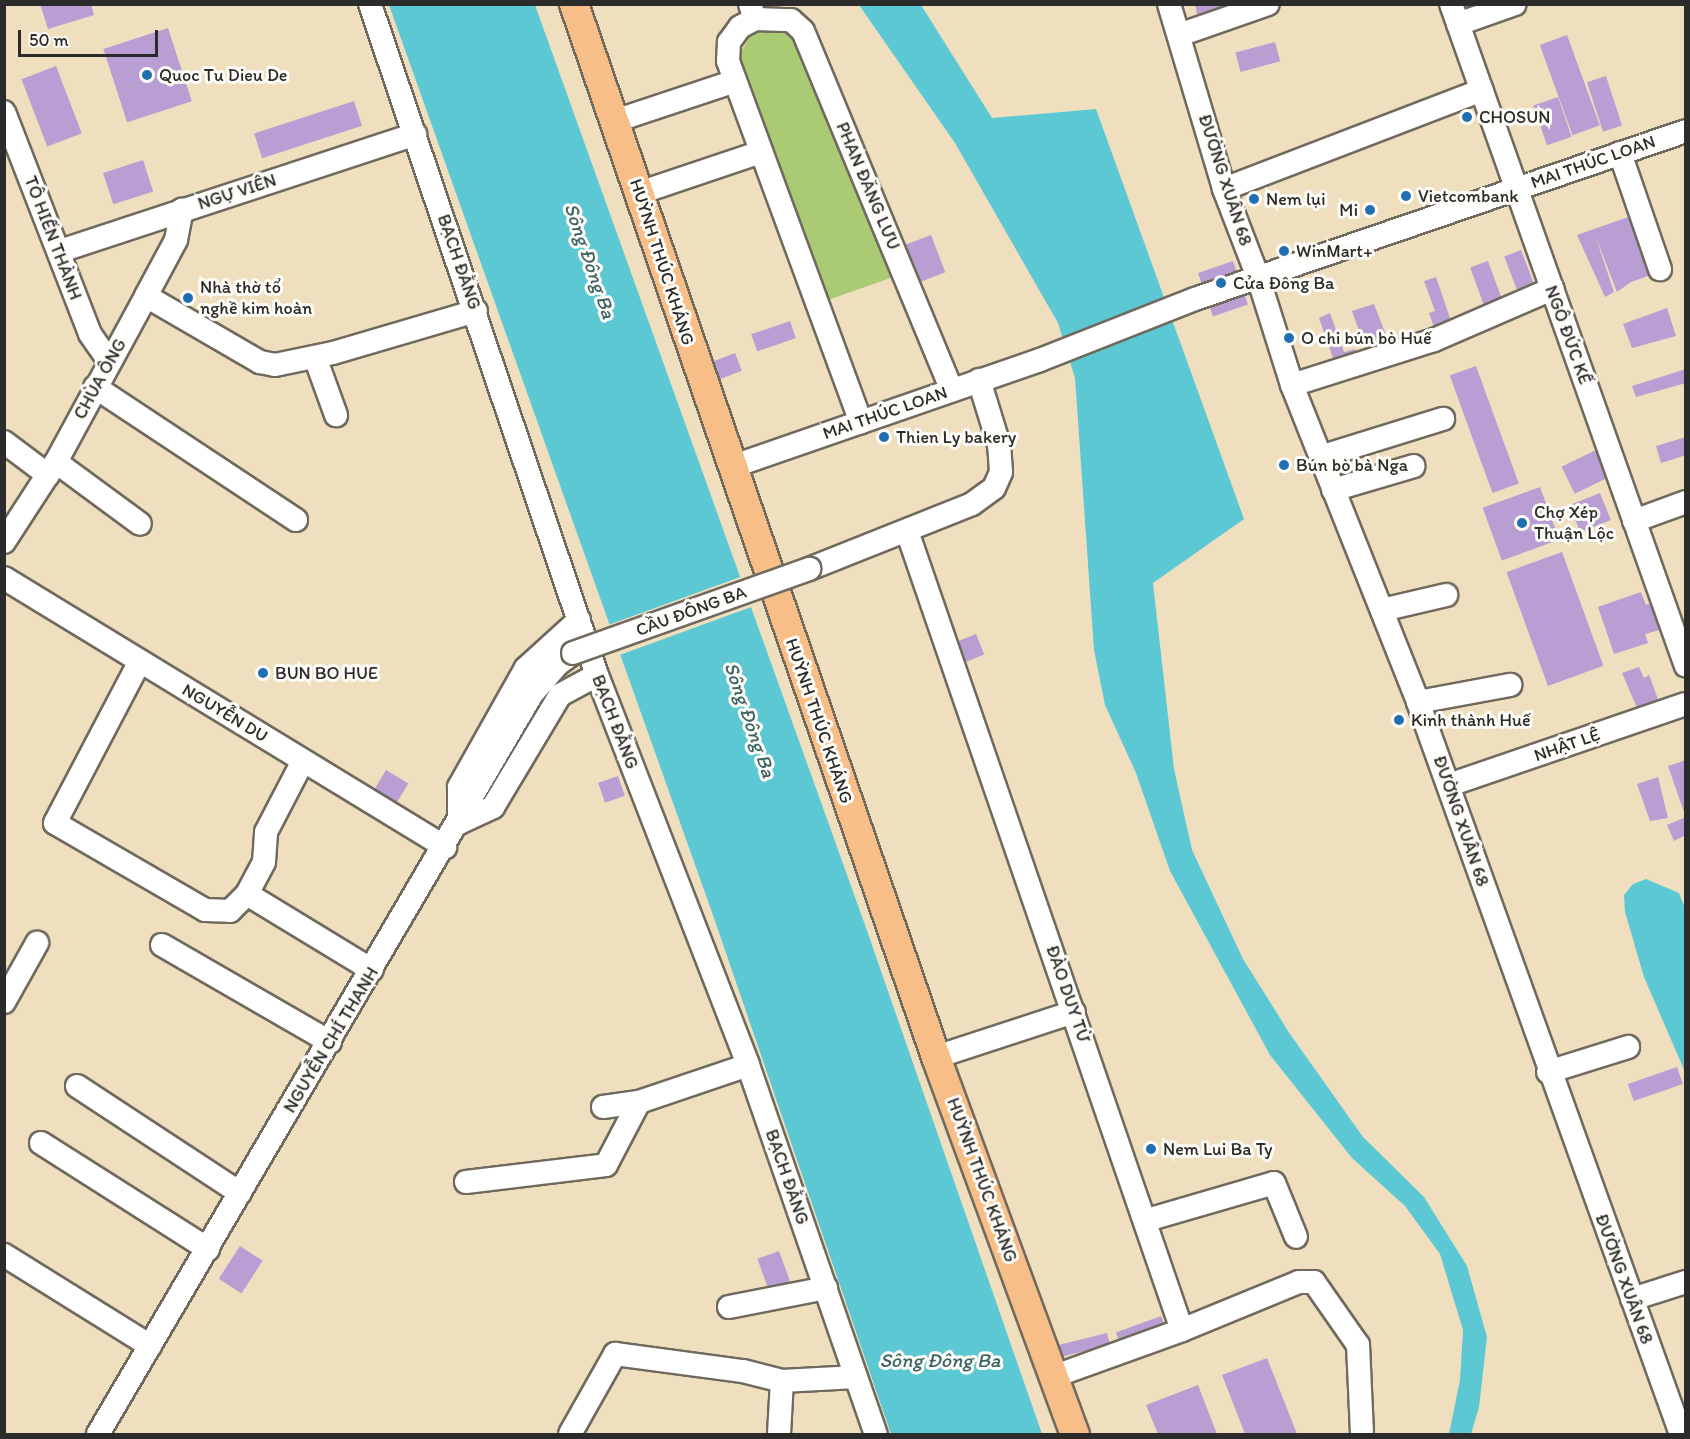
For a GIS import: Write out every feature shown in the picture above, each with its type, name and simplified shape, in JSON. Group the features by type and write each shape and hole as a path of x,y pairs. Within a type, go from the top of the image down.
{"main road":[{"name":"HUỲNH THÚC KHÁNG","path":"574,4 731,467 936,1057 1075,1434"}],"street":[{"name":"BẠCH ĐẰNG","path":"370,4 476,311 597,675 748,1065 876,1434"},
{"name":"ĐƯỜNG XUÂN 68","path":"1169,4 1224,189 1258,278 1292,385 1449,785 1548,1072 1681,1434"},
{"path":"1179,35 1268,4"},
{"path":"1455,14 1515,4"},
{"name":"PHAN ĐĂNG LƯU","path":"861,422 728,61 729,42 752,12 791,20 803,32 952,390"},
{"name":"NGÔ ĐỨC KẾ","path":"1455,14 1634,521 1680,633 1686,666"},
{"path":"615,121 735,81"},
{"path":"1224,189 1482,90"},
{"name":"TÔ HIẾN THÀNH","path":"4,112 60,251 90,334 110,360"},
{"name":"MAI THÚC LOAN","path":"731,467 1040,360 1195,299 1686,130"},
{"name":"NGỰ VIÊN","path":"60,251 415,134"},
{"path":"639,193 761,152"},
{"path":"1620,153 1660,269"},
{"name":"CHÙA ÔNG","path":"4,542 52,469 146,296 176,240 182,210"},
{"path":"1292,385 1434,340 1552,289"},
{"path":"146,296 260,362 285,364 476,311"},
{"path":"315,357 336,414"},
{"path":"907,531 972,504 994,488 1001,472 999,445 979,381"},
{"path":"95,387 296,520"},
{"path":"1320,457 1443,419"},
{"path":"4,442 140,524"},
{"path":"1333,490 1414,466"},
{"path":"1634,521 1686,502"},
{"name":"CẦU ĐÔNG BA","path":"573,653 907,531"},
{"name":"ĐÀO DUY TỪ","path":"907,531 1147,1220 1182,1330"},
{"name":"NGUYỄN DU","path":"4,578 445,847"},
{"path":"1382,610 1446,595"},
{"path":"579,620 526,668 459,787 459,823 493,807 560,695 597,675"},
{"name":"NGUYỄN CHÍ THANH","path":"98,1434 445,847 532,694 558,664 573,653"},
{"path":"140,661 55,823 205,910 230,911 246,894 264,862 266,832 303,761"},
{"path":"1418,702 1510,685"},
{"name":"NHẬT LỆ","path":"1449,785 1686,704"},
{"path":"246,894 372,970"},
{"path":"4,1002 37,943"},
{"path":"162,945 330,1042"},
{"path":"936,1057 1074,1012"},
{"path":"1548,1072 1628,1047"},
{"path":"603,1107 639,1102 748,1065"},
{"path":"77,1086 240,1193"},
{"path":"466,1182 606,1165 639,1102"},
{"path":"40,1143 208,1249"},
{"path":"1147,1220 1274,1183 1296,1238"},
{"path":"4,1255 150,1346"},
{"path":"1054,1376 1182,1330 1299,1282 1314,1282 1358,1345 1362,1434"},
{"path":"1632,1299 1686,1282"},
{"path":"729,1307 826,1288"},
{"path":"570,1434 615,1354 743,1371 782,1381 856,1377"},
{"path":"780,1434 782,1381"}],"green space":[{"path":"765,30 782,31 797,40 896,276 828,300 736,60 752,33"}],"water":[{"name":"Sông Đông Ba","path":"389,5 535,5 865,925 1042,1434 891,1434 714,918"},
{"path":"859,5 921,5 992,118 1096,109 1244,519 1153,583 1174,769 1192,850 1243,959 1290,1034 1363,1137 1424,1197 1467,1266 1487,1337 1479,1407 1471,1434 1449,1434 1460,1380 1463,1330 1440,1254 1405,1206 1352,1158 1270,1055 1170,871 1136,773 1105,705 1094,650 1075,378 1058,323 955,143"},
{"path":"1646,879 1679,893 1685,908 1685,1072 1644,977 1625,912 1624,895 1633,884"}],"pier":[{"path":"743,576 754,606 618,656 607,626"}],"building":[{"path":"40,4 91,4 94,15 48,29"},
{"path":"1195,4 1237,4 1198,19"},
{"name":"Quoc Tu Dieu De","path":"168,28 192,101 127,122 103,49"},
{"path":"1567,35 1600,125 1573,135 1540,45"},
{"path":"1275,42 1280,61 1241,72 1235,53"},
{"path":"56,66 82,133 47,146 21,79"},
{"path":"1606,76 1622,125 1603,132 1587,82"},
{"path":"1558,97 1572,137 1547,145 1533,105"},
{"path":"354,101 362,126 262,158 254,133"},
{"path":"143,160 153,191 113,204 103,173"},
{"path":"1631,216 1651,275 1631,282 1617,292 1595,235 1614,292 1605,297 1577,235"},
{"path":"931,235 945,272 916,283 902,246"},
{"path":"1521,250 1539,296 1522,302 1504,256"},
{"name":"Cửa Đông Ba","path":"1233,261 1248,304 1213,317 1198,273"},
{"path":"1488,261 1506,311 1488,317 1470,267"},
{"path":"1436,277 1453,327 1436,333 1429,313 1435,311 1424,281"},
{"path":"1374,304 1386,335 1380,337 1385,352 1370,361 1352,311"},
{"path":"1667,308 1676,336 1632,348 1623,324"},
{"path":"1330,313 1344,352 1355,349 1358,359 1335,364 1319,318"},
{"path":"790,321 796,338 757,351 751,334"},
{"path":"735,353 742,371 717,380 710,363"},
{"path":"1476,366 1519,483 1492,493 1450,376"},
{"path":"1686,369 1686,383 1636,397 1632,386"},
{"path":"1686,437 1686,455 1661,463 1656,446"},
{"path":"1602,447 1615,474 1575,494 1562,467"},
{"path":"1540,487 1559,540 1502,560 1483,508"},
{"path":"1600,493 1611,520 1580,532 1569,505"},
{"path":"1562,552 1603,666 1548,686 1507,572"},
{"path":"1641,592 1646,605 1651,603 1660,630 1645,634 1648,643 1614,654 1598,607"},
{"path":"976,634 984,654 964,663 956,642"},
{"path":"1639,667 1644,678 1649,675 1658,699 1637,708 1622,673"},
{"path":"1686,760 1686,812 1684,812 1668,766"},
{"path":"386,770 408,783 396,803 374,790"},
{"path":"618,776 625,796 605,803 598,783"},
{"path":"1658,777 1668,818 1650,821 1637,784"},
{"path":"1686,817 1686,835 1674,841 1667,825"},
{"path":"1677,1067 1683,1084 1634,1101 1628,1084"},
{"path":"240,1246 263,1261 241,1293 219,1279"},
{"path":"779,1251 790,1281 768,1289 757,1259"},
{"path":"1161,1316 1165,1327 1120,1344 1116,1332"},
{"path":"1107,1333 1110,1345 1057,1358 1054,1346"},
{"path":"1267,1358 1297,1434 1245,1434 1222,1375"},
{"path":"1198,1385 1217,1434 1158,1434 1146,1405"}],"place":[{"name":"Quoc Tu Dieu De","path":"147,75"},
{"name":"CHOSUN","path":"1467,117"},
{"name":"Vietcombank","path":"1406,196"},
{"name":"Nem lụi","path":"1254,199"},
{"name":"Mi","path":"1370,210"},
{"name":"WinMart+","path":"1284,251"},
{"name":"Cửa Đông Ba","path":"1221,283"},
{"name":"Nhà thờ tổ nghề kim hoàn","path":"188,298"},
{"name":"O chi bún bò Huế","path":"1289,338"},
{"name":"Thien Ly bakery","path":"884,437"},
{"name":"Bún bò bà Nga","path":"1284,465"},
{"name":"Chợ Xép Thuận Lộc","path":"1522,523"},
{"name":"BUN BO HUE","path":"263,673"},
{"name":"Kinh thành Huế","path":"1399,720"},
{"name":"Nem Lui Ba Ty","path":"1151,1149"}]}
